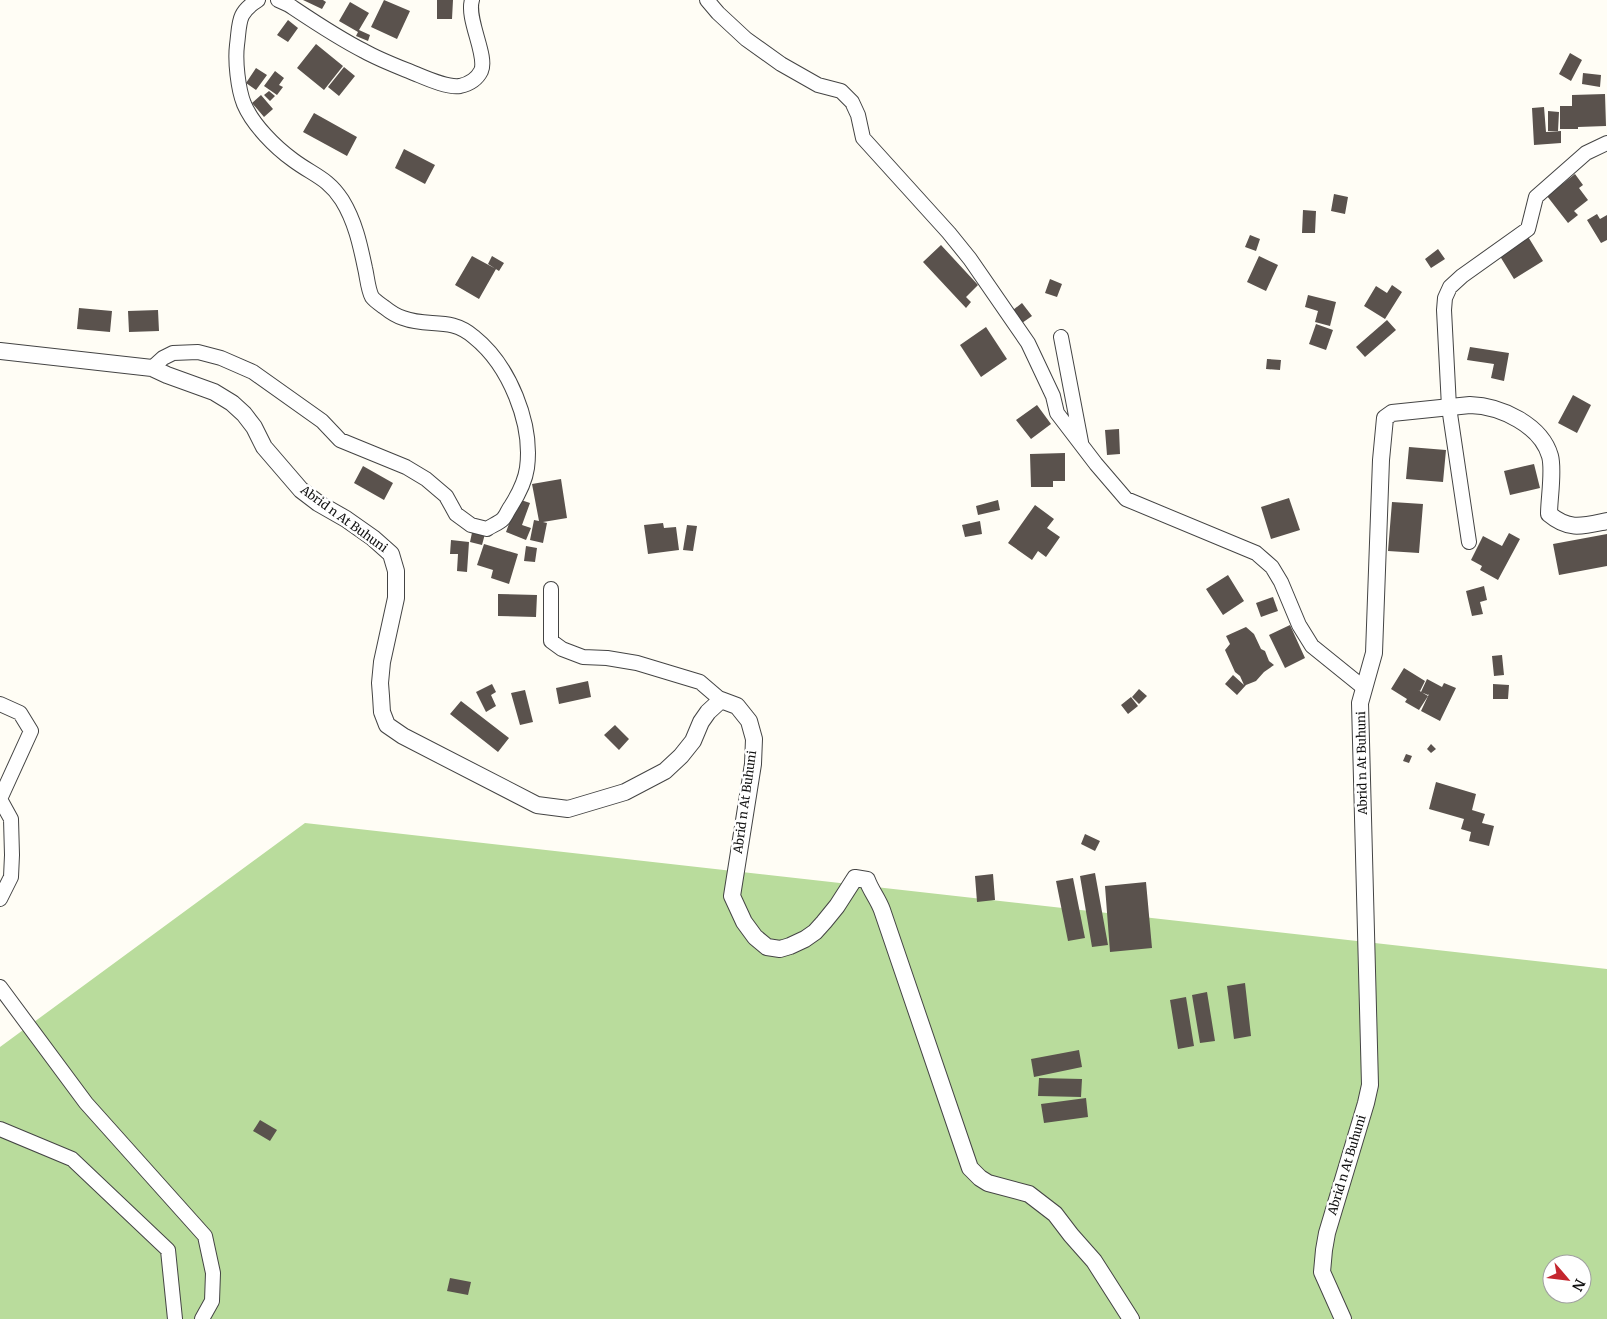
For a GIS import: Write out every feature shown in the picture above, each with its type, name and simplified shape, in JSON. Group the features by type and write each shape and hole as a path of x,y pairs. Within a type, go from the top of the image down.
{"street":[{"path":"278,0 364,52 436,82 459,86 475,80 482,69 479,42 472,17 472,0"},
{"path":"707,0 746,39 781,64 818,84 841,91 852,102 858,115 863,138 960,246 1028,343 1053,396 1057,414 1126,499 1256,553 1272,567 1299,625 1312,646 1364,688"},
{"path":"152,368 163,358 173,353 198,352 221,358 253,372 322,421 340,440 406,467 426,479 446,496 456,514 471,525 486,528 502,519 517,497 524,481 527,468 526,437 519,404 501,366 490,352 466,330 445,323 404,319 391,312 372,296 359,240 350,214 341,198 325,180 294,161 274,144 260,128 244,104 235,58 240,19 249,2"},
{"path":"1469,542 1449,407 1445,298 1450,286 1462,276 1528,229 1536,197 1586,154 1607,143"},
{"path":"1061,337 1082,447"},
{"name":"Abrid n At Buhuni","path":"0,351 152,368 214,392 232,403 244,414 254,427 264,447 301,490 318,503 374,538 391,554 396,571 396,598 382,662 380,683 382,712 387,725 403,736 537,805 568,809 625,792 665,771 681,756 693,741 701,722 708,712 721,700 737,706 749,722 754,739 753,764 732,896 744,922 755,937 767,947 780,950 815,932 837,906 855,878 867,880 882,910 970,1168 980,1178 988,1182 1029,1194 1055,1214 1094,1261 1131,1319"},
{"name":"Abrid n At Buhuni","path":"1342,1319 1322,1272 1327,1233 1370,1085 1360,704 1374,653 1381,460 1385,418 1392,413 1479,405 1510,415 1528,425 1541,437 1550,457 1549,514 1557,521 1568,526 1581,527 1607,521"},
{"path":"551,588 551,641 583,657 607,658 637,663 700,682 721,700"},
{"path":"0,704 20,713 31,731 0,799 11,819 12,855 12,877 0,899"},
{"path":"0,987 86,1104 205,1236 213,1273 212,1301 202,1319"},
{"path":"0,1128 72,1160 168,1250 175,1319"}],"green space":[{"path":"305,823 1607,969 1607,1319 0,1319 0,1047"}],"building":[{"path":"303,0 323,0 326,2 322,9"},
{"path":"384,0 410,11 397,39 371,27"},
{"path":"437,0 453,0 452,19 437,19"},
{"path":"350,2 369,13 359,30 370,35 368,41 356,36 358,32 339,21"},
{"path":"288,20 298,28 288,42 277,35"},
{"path":"316,44 343,66 324,90 297,68"},
{"path":"1570,53 1582,60 1571,81 1559,74"},
{"path":"344,67 355,76 339,96 328,87"},
{"path":"256,68 267,75 256,90 246,83"},
{"path":"275,71 284,78 279,85 283,87 277,95 264,86"},
{"path":"1583,73 1601,75 1600,87 1582,84"},
{"path":"269,91 275,96 270,101 264,95"},
{"path":"1605,94 1606,126 1560,129 1560,106 1572,106 1572,95"},
{"path":"261,95 273,109 264,117 252,103"},
{"path":"1544,107 1546,132 1561,131 1561,143 1534,145 1532,108"},
{"path":"1548,111 1559,112 1558,131 1548,131"},
{"path":"314,113 357,137 347,156 303,132"},
{"path":"404,149 435,165 425,184 395,168"},
{"path":"1575,174 1583,185 1579,188 1588,200 1574,211 1578,215 1568,223 1547,196"},
{"path":"1334,194 1348,197 1345,214 1331,211"},
{"path":"1303,210 1316,211 1315,233 1302,233"},
{"path":"1597,214 1600,219 1607,215 1607,240 1601,243 1587,220"},
{"path":"1250,235 1260,239 1256,251 1245,247"},
{"path":"1527,235 1543,261 1514,279 1498,253"},
{"path":"941,245 978,285 966,297 971,302 966,308 923,262"},
{"path":"1438,249 1445,259 1431,268 1425,259"},
{"path":"472,256 496,269 479,299 455,285"},
{"path":"492,256 504,263 499,271 488,264"},
{"path":"1259,256 1278,265 1266,291 1247,282"},
{"path":"1050,279 1062,284 1057,297 1045,293"},
{"path":"1392,285 1402,292 1385,319 1364,306 1376,286 1387,293"},
{"path":"1308,295 1336,302 1330,326 1315,322 1318,311 1305,307"},
{"path":"1022,303 1032,316 1022,323 1013,310"},
{"path":"79,308 112,311 110,332 77,329"},
{"path":"158,310 159,331 129,332 128,311"},
{"path":"1387,320 1396,330 1365,357 1356,347"},
{"path":"1316,324 1333,330 1326,350 1309,344"},
{"path":"986,327 1007,359 981,377 960,345"},
{"path":"1470,347 1509,353 1504,381 1491,378 1494,364 1467,360"},
{"path":"1267,359 1281,360 1280,370 1266,369"},
{"path":"1573,395 1591,405 1577,433 1558,423"},
{"path":"1037,405 1051,424 1031,439 1016,420"},
{"path":"1119,429 1120,454 1107,455 1105,430"},
{"path":"1409,447 1446,450 1443,482 1406,479"},
{"path":"1065,453 1065,481 1053,481 1053,487 1031,487 1030,454"},
{"path":"1534,464 1540,488 1510,495 1504,471"},
{"path":"363,466 393,483 384,500 354,483"},
{"path":"561,479 567,518 543,522 547,523 543,543 530,540 534,520 539,521 532,484"},
{"path":"1289,498 1300,530 1271,539 1261,507"},
{"path":"518,499 530,503 522,525 531,528 526,540 506,532"},
{"path":"998,500 1000,510 978,515 976,506"},
{"path":"1392,502 1423,504 1419,553 1388,551"},
{"path":"1035,505 1054,519 1047,528 1060,537 1046,557 1038,551 1032,560 1008,543"},
{"path":"980,521 982,534 965,537 962,525"},
{"path":"663,523 664,528 676,527 679,550 648,554 644,525"},
{"path":"687,525 697,526 693,551 683,550"},
{"path":"473,528 486,530 482,545 470,542"},
{"path":"1509,533 1520,539 1498,580 1480,570 1482,566 1471,560 1483,536 1502,546"},
{"path":"1607,534 1607,566 1559,575 1553,544"},
{"path":"451,540 469,542 467,572 457,571 458,554 450,554"},
{"path":"484,544 518,554 509,584 491,578 493,570 477,565"},
{"path":"526,546 537,548 535,562 524,561"},
{"path":"1228,575 1244,601 1223,615 1206,589"},
{"path":"1484,586 1487,600 1480,602 1483,614 1472,616 1466,591"},
{"path":"498,594 537,595 536,617 498,616"},
{"path":"1273,597 1278,611 1261,617 1256,603"},
{"path":"1290,625 1305,658 1285,668 1269,635"},
{"path":"1246,627 1254,634 1261,649 1265,651 1269,661 1274,665 1256,681 1246,685 1237,695 1225,684 1233,675 1244,685 1240,676 1235,672 1225,650 1230,644 1226,636"},
{"path":"1502,655 1504,675 1494,676 1492,656"},
{"path":"1404,668 1425,681 1420,691 1418,690 1428,696 1419,710 1405,702 1407,699 1391,689"},
{"path":"1427,679 1442,687 1444,683 1456,688 1440,721 1421,711 1429,694 1421,692"},
{"path":"588,681 591,697 559,704 556,688"},
{"path":"492,684 496,692 491,695 496,706 486,712 476,692"},
{"path":"1493,684 1509,685 1508,699 1493,699"},
{"path":"1139,689 1147,696 1139,704 1132,697"},
{"path":"525,690 533,722 520,725 511,693"},
{"path":"1131,697 1138,706 1128,714 1121,705"},
{"path":"461,701 509,738 498,752 450,714"},
{"path":"615,725 629,739 619,750 604,735"},
{"path":"1431,744 1436,749 1431,753 1427,749"},
{"path":"1406,754 1412,756 1409,763 1403,761"},
{"path":"1436,782 1476,794 1472,810 1485,814 1482,823 1494,826 1489,846 1469,841 1471,832 1461,829 1464,819 1429,809"},
{"path":"1085,834 1100,841 1095,851 1081,844"},
{"path":"1095,873 1108,945 1092,947 1080,876"},
{"path":"993,874 995,900 977,902 975,876"},
{"path":"1073,878 1085,938 1068,941 1056,881"},
{"path":"1146,882 1152,948 1110,952 1105,886"},
{"path":"1245,983 1251,1036 1234,1039 1227,986"},
{"path":"1207,992 1215,1041 1200,1043 1192,995"},
{"path":"1186,997 1194,1046 1178,1049 1170,1000"},
{"path":"1079,1050 1082,1067 1034,1077 1031,1059"},
{"path":"1039,1078 1082,1079 1081,1097 1038,1096"},
{"path":"1086,1098 1088,1117 1044,1123 1041,1104"},
{"path":"260,1120 277,1130 270,1141 253,1131"},
{"path":"450,1278 471,1282 468,1295 447,1291"}]}
